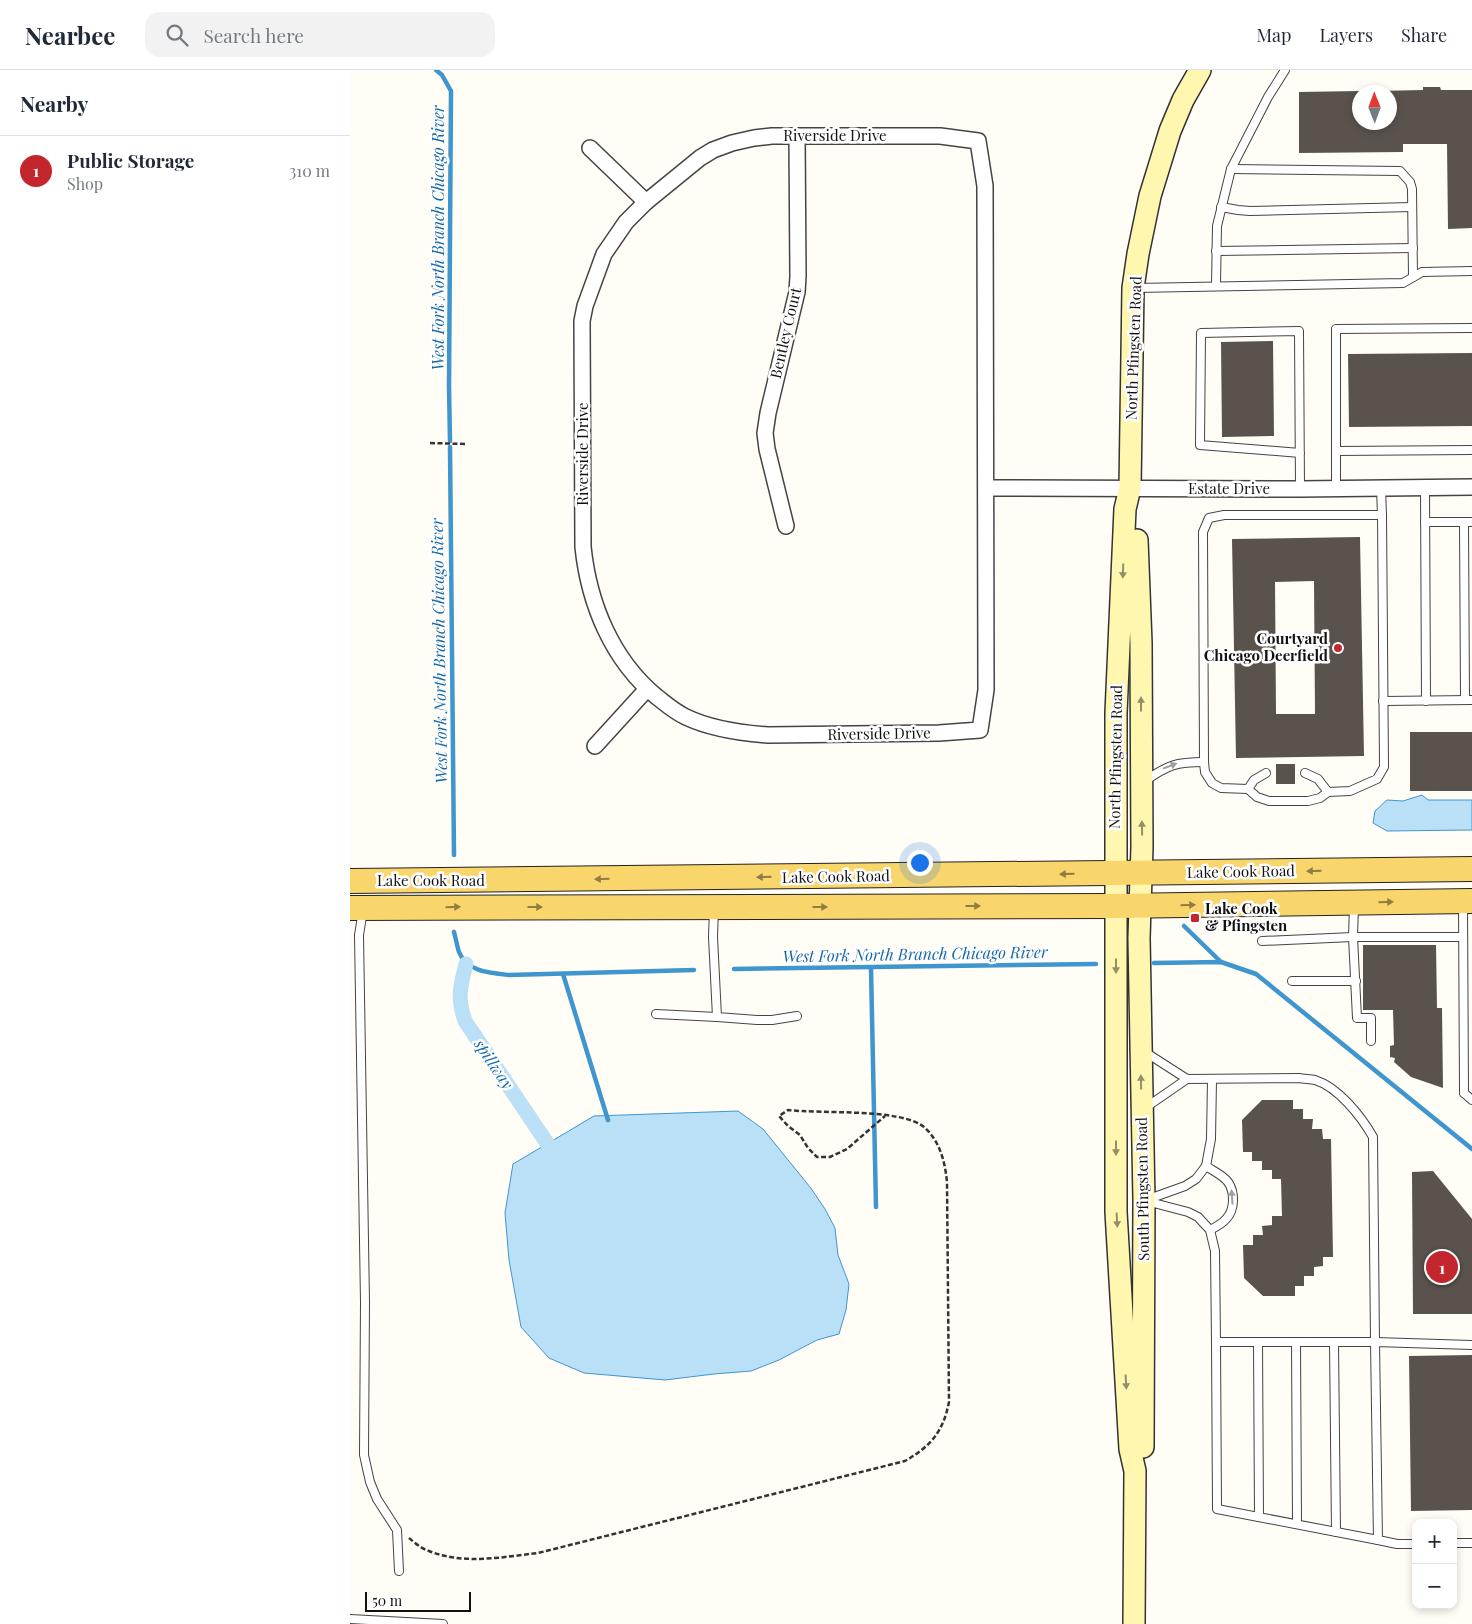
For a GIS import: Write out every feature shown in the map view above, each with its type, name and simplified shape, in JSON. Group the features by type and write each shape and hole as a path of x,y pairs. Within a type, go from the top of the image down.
{"main road":[{"name":"North Pfingsten Road","path":"1128,906 1116,874 1116,713 1125,509 1130,488 1133,288 1150,196 1170,131 1200,70"},
{"name":"North Pfingsten Road","path":"1128,906 1140,873 1142,846 1141,643 1136,508 1130,488"},
{"name":"Lake Cook Road","path":"350,881 418,882 1472,869"},
{"name":"Lake Cook Road","path":"357,908 1128,906 1467,901"},
{"name":"South Pfingsten Road","path":"1128,906 1139,938 1144,1200 1143,1449 1135,1471"},
{"name":"South Pfingsten Road","path":"1128,906 1116,938 1116,1212 1130,1448 1135,1471 1134,1624"}],"street":[{"name":"Riverside Drive","path":"797,136 940,136 978,141 985,186 986,690 980,730 938,733 752,734 714,728 685,716 647,689 624,663 611,641 592,593 585,569 583,547 582,321 585,306 604,254 626,222 646,202 700,158 713,150 754,138 797,136"},
{"name":"Bentley Court","path":"786,526 767,449 766,433 768,413 797,292 797,136"},
{"path":"590,148 646,202"},
{"name":"Estate Drive","path":"986,488 1336,489 1472,487"},
{"path":"595,746 647,689"}],"lane":[{"path":"1216,286 1217,226 1231,169 1268,97 1285,70"},
{"path":"1231,169 1400,171 1410,182 1412,189 1413,277"},
{"path":"1221,207 1250,211 1412,207"},
{"path":"1216,251 1413,248"},
{"path":"1133,288 1403,283 1422,272 1472,271"},
{"path":"1336,489 1336,329 1472,328"},
{"path":"1300,453 1200,445 1201,333 1299,331 1300,453 1300,489"},
{"path":"1336,451 1472,450"},
{"path":"1381,488 1382,515 1384,767 1377,779 1350,791 1328,792 1320,798 1308,801 1268,801 1257,797 1248,789 1221,788 1212,783 1205,772 1204,762 1203,532 1209,518 1224,515 1382,515"},
{"path":"1425,488 1426,701"},
{"path":"1383,701 1469,700 1468,522 1425,522"},
{"path":"1141,783 1160,770 1175,764 1204,762"},
{"path":"1248,789 1254,780 1266,773"},
{"path":"1305,773 1318,779 1328,792"},
{"path":"1467,901 1463,937 1468,1017 1468,1093 1472,1100"},
{"path":"1354,903 1353,937 1357,1018 1371,1018 1371,1040"},
{"path":"714,907 717,1017"},
{"path":"357,908 365,1302 364,1455 370,1482 377,1499 397,1530 399,1571"},
{"path":"1262,941 1353,937 1463,937"},
{"path":"1292,980 1356,981"},
{"path":"656,1014 757,1020 797,1016"},
{"path":"1141,1049 1187,1079 1299,1078 1315,1080 1337,1092 1366,1124 1373,1137 1378,1540"},
{"path":"1142,1110 1187,1079"},
{"path":"1144,1200 1185,1186 1196,1179 1206,1166 1211,1139 1212,1080"},
{"path":"1206,1166 1227,1181 1233,1199 1228,1218 1210,1230"},
{"path":"1144,1200 1188,1212 1198,1217 1210,1230 1215,1251 1217,1509 1397,1544 1412,1544"},
{"path":"1216,1342 1375,1342 1472,1345"},
{"path":"1258,1342 1259,1517"},
{"path":"1296,1342 1297,1524"},
{"path":"1334,1342 1336,1532"},
{"path":"1457,1543 1472,1543"},
{"path":"350,1619 443,1624"}],"path":[{"path":"430,443 465,444"},
{"path":"397,1530 426,1551 447,1558 492,1558 538,1553 904,1461 916,1454 939,1432 946,1418 949,1402 947,1182 941,1154 935,1140 923,1126 906,1119 874,1113 788,1110 779,1116 800,1135 817,1158 830,1157 847,1149 885,1116"}],"water":[{"path":"1422,795 1428,800 1472,800 1472,830 1387,831 1373,823 1375,811 1387,800 1403,801"},
{"path":"738,1111 763,1129 810,1187 835,1228 838,1255 849,1284 846,1310 839,1334 817,1340 779,1360 751,1371 665,1380 584,1373 549,1358 521,1327 509,1260 505,1213 513,1164 594,1116"}],"building":[{"path":"1423,87 1440,87 1441,90 1472,90 1472,228 1448,229 1447,144 1403,144 1403,152 1299,153 1299,92 1352,91 1352,130 1397,130 1397,91 1423,90"},
{"path":"1273,341 1274,436 1222,437 1221,342"},
{"path":"1472,353 1472,426 1349,427 1348,354"},
{"name":"Courtyard Chicago Deerfield","path":"1360,537 1364,756 1236,758 1232,539","holes":["1314,581 1315,714 1276,714 1275,582"]},
{"path":"1410,732 1472,732 1472,791 1410,791"},
{"path":"1276,764 1295,764 1295,784 1276,784"},
{"path":"1363,945 1436,945 1437,1008 1442,1008 1443,1088 1411,1077 1394,1062 1395,1058 1390,1057 1390,1046 1394,1045 1393,1010 1363,1010"},
{"path":"1262,1100 1293,1100 1293,1109 1303,1109 1303,1119 1313,1119 1312,1129 1322,1129 1323,1139 1331,1139 1333,1257 1323,1257 1323,1266 1314,1267 1314,1276 1304,1276 1304,1286 1295,1286 1295,1296 1263,1296 1244,1278 1243,1245 1253,1245 1253,1235 1263,1235 1262,1226 1272,1225 1272,1216 1282,1216 1281,1179 1272,1179 1272,1170 1262,1170 1262,1161 1252,1161 1252,1152 1243,1152 1242,1120"},
{"path":"1433,1171 1472,1219 1472,1314 1413,1314 1412,1172"},
{"path":"1472,1355 1472,1510 1411,1511 1409,1356"}],"waterway":[{"name":"West Fork North Branch Chicago River","path":"436,70 442,75 451,91 450,441"},
{"name":"West Fork North Branch Chicago River","path":"450,447 454,855"},
{"path":"1184,926 1221,962"},
{"name":"West Fork North Branch Chicago River","path":"454,932 459,952 463,959 473,968 494,973 509,975 694,970"},
{"name":"West Fork North Branch Chicago River","path":"1154,963 1221,962 1256,974 1472,1149"},
{"name":"spillway","path":"466,964 460,992 465,1021 555,1155"},
{"name":"West Fork North Branch Chicago River","path":"734,969 1096,964"},
{"path":"871,968 876,1207"},
{"path":"563,974 608,1120"}],"place":[{"name":"Courtyard Chicago Deerfield","path":"1338,648"},
{"name":"Lake Cook & Pfingsten","path":"1195,918"},
{"name":"Public Storage","path":"1442,1267"}]}
